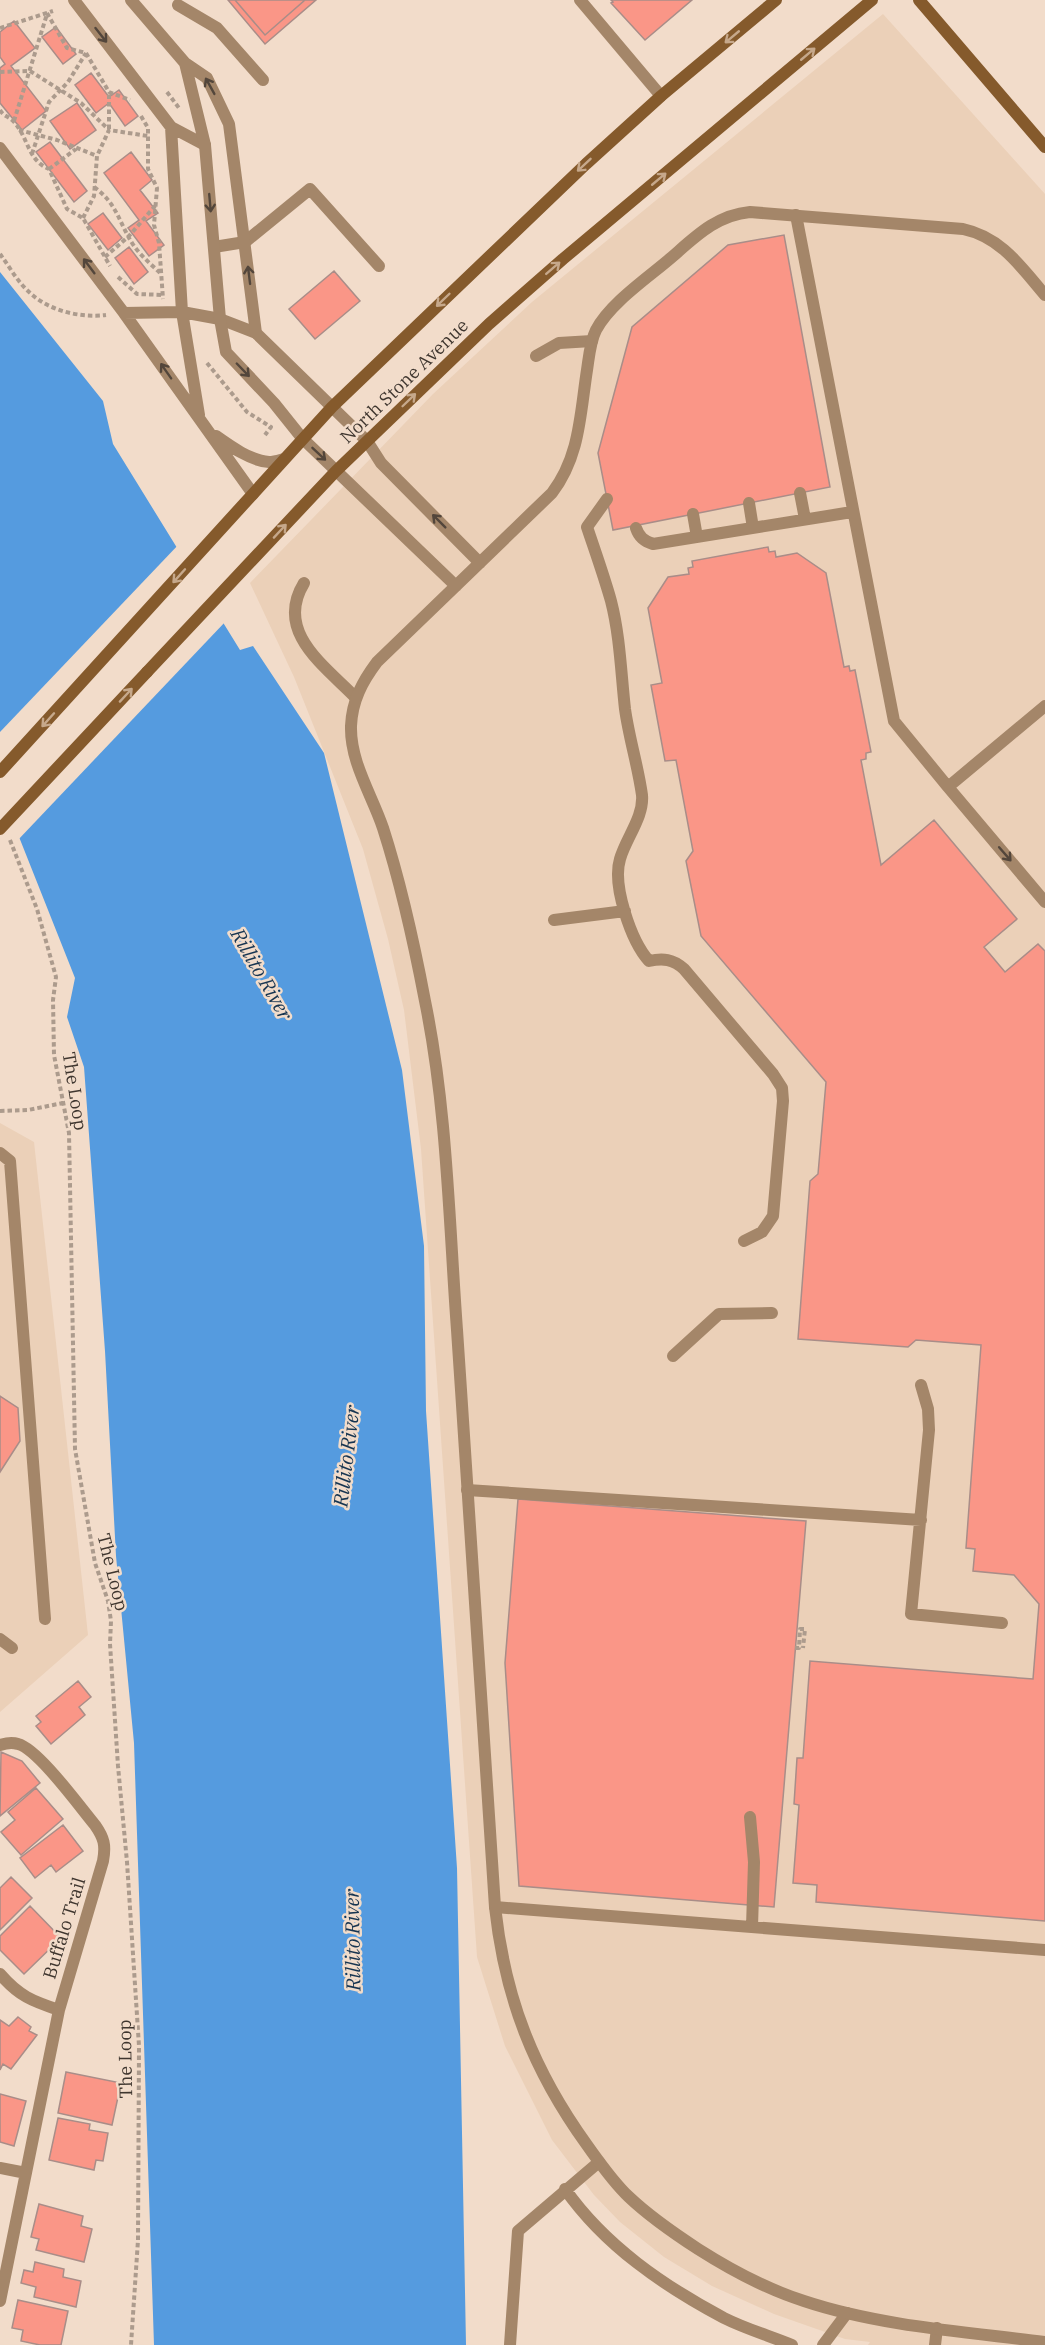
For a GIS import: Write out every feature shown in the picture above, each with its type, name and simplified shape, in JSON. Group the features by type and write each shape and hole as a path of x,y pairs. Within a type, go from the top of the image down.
{"main road":[{"name":"North Stone Avenue","path":"0,772 332,407 578,171 661,96 776,0"},
{"name":"North Stone Avenue","path":"4,831 239,573 336,471 489,324 563,259 872,0"},
{"path":"919,0 1045,147"}],"street":[{"path":"74,0 171,127 205,145"},
{"path":"131,0 185,63 207,78 229,124 256,333"},
{"path":"580,0 661,96"},
{"path":"178,5 217,27 263,80"},
{"path":"185,63 205,145 220,319 226,352 274,403 302,438 456,586"},
{"path":"171,127 182,312 203,423 236,451 270,462 284,459"},
{"path":"0,148 124,313 253,494"},
{"path":"214,247 244,242 310,189 379,266"},
{"path":"1045,295 1000,245 975,231 796,215 741,213 721,219 707,227 609,312 592,341 575,448 570,464 552,492 377,662 365,678 356,698 351,725 353,749 382,824 392,859 416,956 434,1057 445,1165 498,1941 525,2037 552,2094 599,2162 630,2198 712,2258 779,2292 847,2313 1045,2342"},
{"path":"796,215 894,721 1045,902"},
{"path":"124,313 182,312 220,319 256,333 367,441 381,463 480,563"},
{"path":"536,356 559,343 592,341"},
{"path":"800,493 805,519"},
{"path":"607,499 587,526 611,602 621,659 625,711 642,796 639,813 617,869 625,912 635,939 649,961 667,959 680,965 773,1074 782,1088 783,1101 773,1216 762,1232 744,1241"},
{"path":"749,503 753,528"},
{"path":"636,528 646,542 653,544 852,512"},
{"path":"693,514 698,537"},
{"path":"304,583 299,591 294,610 298,631 309,650 356,698"},
{"path":"948,787 1045,706"},
{"path":"554,920 625,912"},
{"path":"0,1153 10,1161 45,1619"},
{"path":"673,1356 719,1314 772,1313"},
{"path":"921,1385 928,1409 928,1430 911,1614 1002,1623"},
{"path":"467,1490 921,1521"},
{"path":"0,1639 12,1648"},
{"name":"Buffalo Trail","path":"0,1745 20,1744 34,1753 104,1836 105,1847 103,1861 59,2010 0,2301"},
{"path":"750,1817 754,1862 752,1927"},
{"path":"495,1907 1045,1950"},
{"path":"0,1974 28,2000 59,2010"},
{"path":"510,2345 517,2234 522,2226 599,2162"},
{"path":"0,2168 26,2173"},
{"path":"565,2189 583,2215 616,2247 659,2278 725,2318 792,2345"},
{"path":"823,2345 847,2313"},
{"path":"935,2345 937,2328"}],"path":[{"path":"0,28 53,11"},
{"path":"47,13 67,48 86,53 109,92 109,130 97,156 94,196 83,218"},
{"path":"47,13 14,120 39,165 48,169 67,209 83,218 115,274 137,294 171,296"},
{"path":"32,154 49,102 68,82 86,53"},
{"path":"0,72 30,71 81,103 109,130 148,136"},
{"path":"109,92 130,99 148,128 148,169 157,188 154,225 159,243 163,302"},
{"path":"0,110 4,117 14,120"},
{"path":"19,130 97,156"},
{"path":"48,169 77,148"},
{"path":"94,187 104,194 117,210 134,246 161,274"},
{"path":"105,257 129,236 156,205"},
{"path":"0,254 27,290 39,301 88,317 109,314"},
{"path":"203,357 247,412 271,427 265,435"},
{"name":"The Loop","path":"4,831 37,909 56,977 53,1000 54,1055 69,1134 75,1449 93,1553 108,1601 111,1621 110,1644 118,1766 139,2046 138,2240 131,2345"},
{"path":"0,1111 28,1110 63,1103"},
{"path":"795,1648 798,1648 801,1629 805,1629 803,1648"}],"shaded area":[{"path":"883,14 1045,194 1045,2345 868,2345 870,2342 845,2339 774,2314 712,2286 664,2257 620,2222 594,2195 552,2140 505,2046 477,1957 421,1149 404,1010 388,939 363,849 294,677 250,583 433,394 532,302"},
{"path":"0,1123 34,1142 88,1635 0,1712"}],"water":[{"name":"Rillito River","path":"0,272 103,401 113,444 240,650 253,646 324,753 402,1070 424,1246 426,1411 457,1868 466,2345 154,2345 134,1743 116,1556 105,1351 84,1067 67,1017 75,978 0,789"}],"pier":[{"path":"180,543 226,621 17,841 0,797 0,732"}],"building":[{"path":"228,0 235,0 265,35 305,0 316,0 265,44"},
{"path":"235,0 305,0 265,35"},
{"path":"611,0 692,0 645,40 611,3 613,2"},
{"path":"14,21 35,48 11,66 46,111 22,130 0,103 0,68 5,64 0,57 0,32"},
{"path":"56,27 76,54 63,64 42,37"},
{"path":"91,73 109,97 119,90 138,116 125,126 109,103 96,113 75,85"},
{"path":"77,103 96,130 70,149 50,121"},
{"path":"50,142 87,191 74,202 36,152"},
{"path":"131,152 152,180 140,190 158,213 146,221 164,245 149,256 128,228 139,220 104,173"},
{"path":"103,213 122,238 108,250 88,224"},
{"path":"784,235 830,487 613,530 598,453 632,327 728,245"},
{"path":"129,247 148,272 134,284 115,258"},
{"path":"334,271 360,301 315,339 289,309"},
{"path":"768,547 769,552 775,551 776,557 797,553 826,573 844,667 849,666 850,671 855,670 871,752 866,753 866,759 861,760 881,865 934,820 1017,919 984,947 1005,972 1038,944 1045,951 1045,1921 816,1902 817,1885 793,1883 799,1805 794,1804 797,1758 803,1758 810,1661 1033,1679 1039,1604 1014,1575 973,1571 975,1549 966,1548 981,1345 916,1340 908,1347 798,1339 810,1181 818,1174 826,1082 701,936 686,861 693,851 676,760 665,761 651,685 662,683 648,608 668,577 689,574 688,568 693,567 692,561"},
{"path":"0,1396 18,1408 20,1441 0,1472"},
{"path":"518,1499 806,1521 774,1907 519,1886 505,1663"},
{"path":"78,1681 91,1697 79,1707 85,1715 51,1744 36,1726 41,1722 36,1716"},
{"path":"1,1752 22,1761 40,1783 0,1816"},
{"path":"36,1788 63,1819 21,1855 1,1832 15,1820 8,1812"},
{"path":"63,1825 83,1851 56,1872 51,1865 35,1878 20,1858"},
{"path":"11,1877 32,1898 0,1930 0,1888"},
{"path":"30,1906 61,1938 24,1974 0,1950 0,1936"},
{"path":"18,2017 31,2027 29,2031 37,2035 11,2069 3,2064 0,2070 0,2020 9,2026"},
{"path":"66,2072 121,2083 112,2125 58,2113"},
{"path":"0,2094 26,2101 14,2146 0,2142"},
{"path":"58,2118 90,2124 89,2130 108,2133 103,2161 96,2160 94,2170 49,2160"},
{"path":"39,2204 83,2216 81,2226 92,2229 84,2262 36,2250 39,2239 31,2237"},
{"path":"35,2262 64,2269 63,2277 81,2281 76,2307 34,2297 36,2287 21,2283 24,2270 33,2272"},
{"path":"18,2300 68,2311 61,2345 40,2345 21,2341 23,2330 12,2328"}]}
